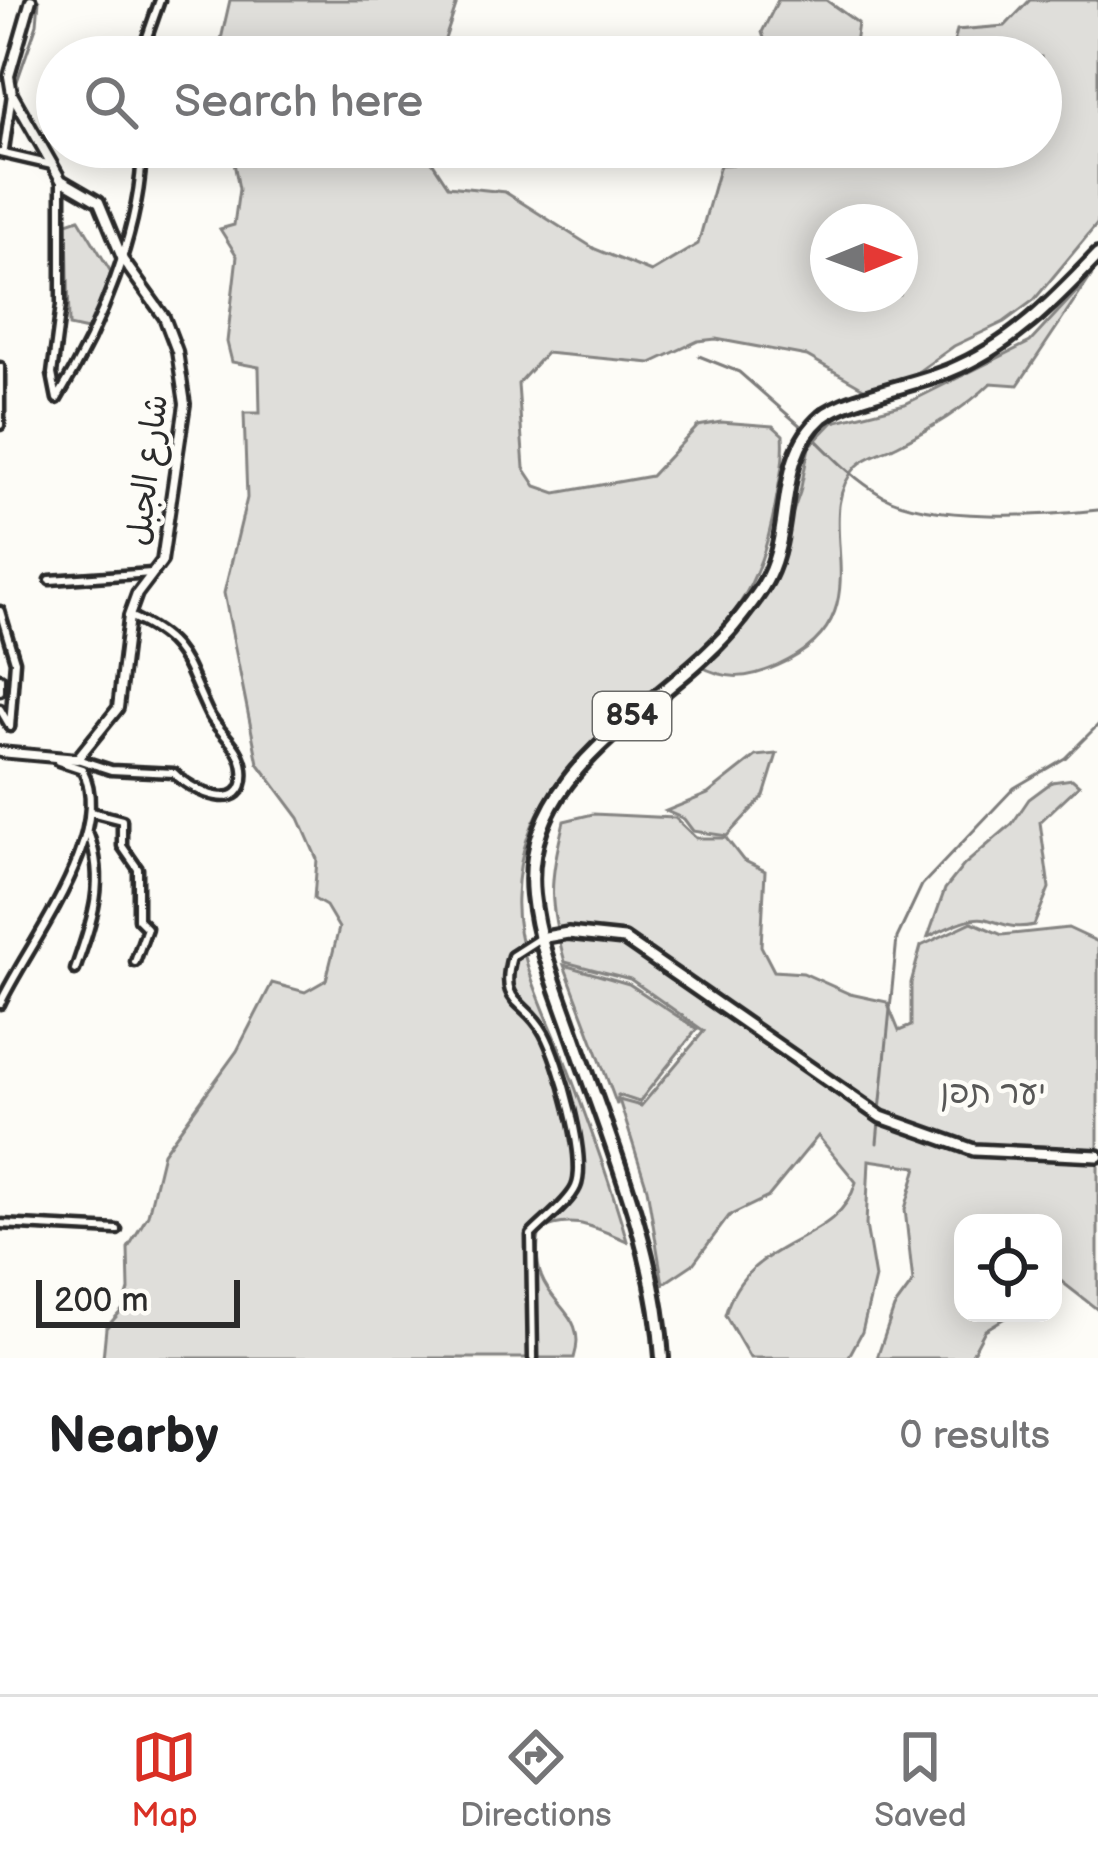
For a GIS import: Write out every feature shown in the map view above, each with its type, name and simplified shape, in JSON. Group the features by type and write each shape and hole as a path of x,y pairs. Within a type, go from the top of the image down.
{"main road":[{"name":"854","path":"662,1358 638,1222 540,938 532,874 548,813 574,773 613,733 730,630 769,576 790,467 804,435 826,413 953,370 1024,331 1098,255"},
{"path":"540,938 568,933 624,939 881,1117 926,1137 974,1150 1098,1156"}],"street":[{"path":"31,0 9,76 12,94 2,151 36,161"},
{"path":"147,36 160,0"},
{"name":"شارع الجبل","path":"12,94 36,137"},
{"name":"شارع الجبل","path":"54,168 61,181 98,202 124,260 164,316 183,377 185,404 162,561 129,616 118,708 77,759"},
{"path":"61,181 61,305 52,374 57,399 92,343 109,284 124,260 139,168"},
{"path":"0,368 0,425"},
{"path":"50,580 152,573"},
{"path":"0,611 15,661 10,727 0,709"},
{"path":"58,761 77,759 111,770 174,773 191,791 212,798 231,794 242,782 243,768 235,747 210,716 183,652 160,629 129,616"},
{"path":"0,679 0,691"},
{"path":"0,752 82,769 91,812 88,832 0,1004"},
{"path":"91,812 122,820 122,845 138,869 138,919 147,928 135,962"},
{"path":"75,970 97,904 98,857 88,832"},
{"path":"533,1358 531,1234 576,1187 578,1156 555,1059 543,1030 514,1004 506,980 512,956 540,938"},
{"path":"0,1224 117,1230"}],"green space":[{"path":"230,0 458,0 446,36 222,36"},
{"path":"778,0 826,0 858,23 856,36 763,36"},
{"path":"1030,0 1098,0 1098,223 1034,300 908,379 867,390 807,356 716,339 698,341 651,363 546,353 518,384 524,468 536,486 556,493 651,476 698,426 721,422 773,426 783,435 769,534 737,608 707,645 570,767 544,803 525,845 517,896 520,938 627,1241 574,1223 540,1230 541,1275 574,1325 574,1358 103,1358 106,1328 123,1309 129,1290 128,1248 148,1215 163,1153 237,1051 272,983 305,992 326,980 339,928 326,906 314,899 317,859 299,818 258,763 224,593 247,498 244,413 260,413 259,367 232,362 227,342 237,256 220,229 234,225 239,189 235,168 436,168 448,186 505,192 595,249 651,272 698,244 719,168 1062,168 1062,36 956,36 957,30 1005,26"},
{"path":"79,219 111,272 92,331 69,326 67,223"},
{"path":"1092,275 1018,385 991,383 947,417 857,466 843,488 838,513 839,595 831,621 811,645 777,666 746,676 718,674 698,665 747,623 763,597 800,492 809,447 833,422 905,404 1030,342"},
{"path":"777,754 764,796 727,836 693,831 684,819 666,811 708,794 756,756"},
{"path":"1072,779 1079,785 1040,822 1049,888 1034,925 1014,927 972,919 928,937 945,889 964,865 1012,824 1029,799 1052,782"},
{"name":"יער תפן","path":"593,814 675,818 696,838 726,838 743,860 765,871 761,946 774,971 803,973 850,994 887,1002 899,1031 911,1026 911,983 921,946 972,922 1002,935 1068,928 1098,942 1098,1310 1062,1282 1062,1214 954,1214 954,1322 998,1322 985,1330 970,1358 877,1358 894,1308 913,1282 905,1209 917,1167 869,1160 866,1225 875,1278 862,1332 848,1358 750,1358 725,1315 736,1288 752,1269 831,1220 846,1204 856,1182 818,1136 768,1197 729,1216 693,1264 663,1284 647,1188 619,1100 641,1106 704,1031 630,979 565,962 552,892 564,821"},
{"path":"564,965 629,984 697,1029 639,1102 618,1095 617,1105"}],"waterway":[{"path":"14,90 37,24 39,0"},
{"path":"0,128 6,110"},
{"path":"699,356 739,372 804,429"},
{"path":"811,435 863,483 904,504 988,515 1098,510"},
{"path":"880,1111 897,938 922,885 1014,788 1065,758 1098,725"},
{"path":"877,1143 879,1121"}]}
